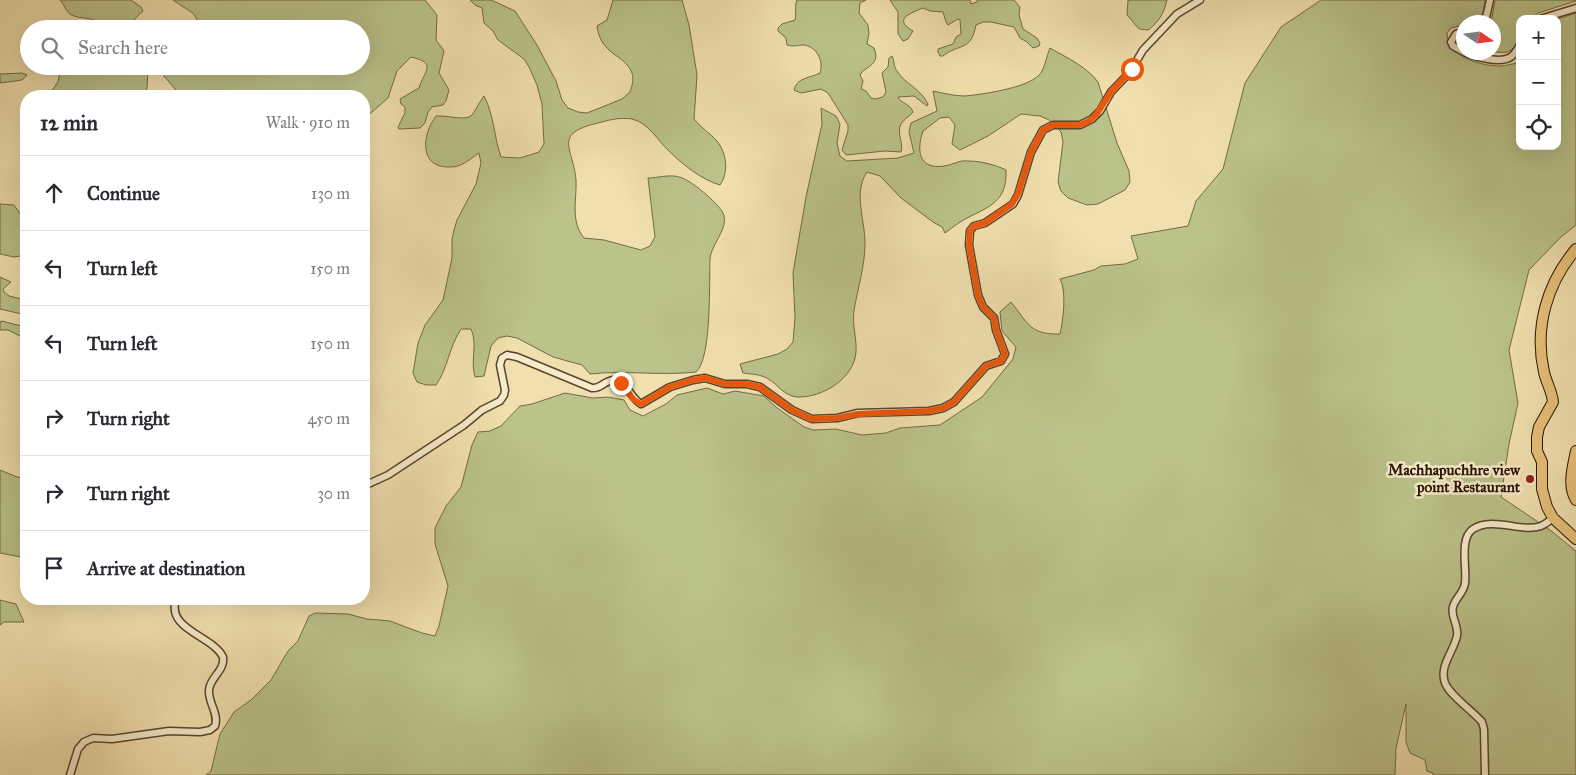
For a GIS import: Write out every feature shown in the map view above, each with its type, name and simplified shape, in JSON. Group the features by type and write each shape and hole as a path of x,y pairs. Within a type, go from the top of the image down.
{"highway":[{"path":"1576,249 1562,266 1552,283 1546,302 1542,322 1541,348 1543,367 1553,402 1539,428 1536,446 1542,462 1543,496 1553,518 1576,539"},
{"path":"1576,451 1571,483 1572,494 1576,500"}],"street":[{"path":"370,483 388,475 464,425 482,410 500,401 505,390 500,364 502,358 507,355 517,357 592,388 599,388 612,381 618,381 623,384 634,400 641,404 670,387 702,378 725,384 747,384 760,387 796,413 816,420 858,414 929,411 951,404 986,366 1001,361 1005,354 996,330 994,318 983,307 978,295 969,245 970,231 974,226 985,223 1012,204 1018,194 1031,152 1043,130 1053,125 1080,125 1092,119 1100,111 1111,92 1130,72 1142,50 1177,14 1200,0"},
{"path":"1487,15 1490,0"},
{"path":"1553,15 1576,8"},
{"path":"1456,34 1451,42 1456,48"},
{"path":"1501,59 1507,59 1513,56 1516,51"},
{"path":"1485,775 1484,729 1482,722 1450,691 1444,675 1444,666 1458,634 1452,611 1454,603 1465,584 1465,541 1468,532 1479,526 1492,524 1536,527 1543,525 1553,518"},
{"path":"70,775 78,749 84,742 92,738 112,739 169,731 200,732 210,730 215,726 216,716 209,690 211,683 222,667 223,657 216,648 189,630 178,619 175,605"}],"green space":[{"path":"60,0 131,0 141,7 143,11 134,20 92,20 74,16 67,11"},
{"path":"173,0 425,0 437,15 436,40 444,51 439,73 449,90 446,101 443,105 432,107 428,112 425,123 420,128 399,129 398,127 405,113 405,107 401,104 400,99 419,88 427,68 424,62 411,57 397,71 388,98 370,114 370,90 176,90 164,75 370,75 370,20 197,20 194,14"},
{"path":"470,0 491,0 515,11 537,45 556,81 562,100 568,108 587,113 622,99 630,92 632,85 633,75 628,66 608,49 599,36 597,26 607,20 613,0 682,0 689,25 697,75 694,119 717,141 725,157 726,169 720,185 713,183 686,166 648,128 632,119 615,119 584,127 570,137 569,143 576,180 575,210 577,225 584,238 604,240 641,250 650,246 655,237 648,178 672,176 684,179 716,203 723,213 724,225 713,248 710,260 709,319 705,352 696,372 590,374 582,365 553,357 517,338 507,336 498,338 491,346 484,376 475,377 473,335 471,329 461,329 436,385 426,385 417,382 413,373 418,343 425,325 443,300 452,258 454,230 457,220 476,184 481,163 479,153 455,167 440,166 433,162 428,156 426,149 426,141 431,123 436,116 464,118 471,116 484,96 490,111 501,157 520,158 539,152 544,144 542,104 537,85 529,67 524,59 498,40 493,31 484,23 482,8"},
{"path":"797,0 866,0 860,3 859,13 868,25 867,44 874,48 876,57 873,63 860,75 863,81 861,89 866,91 871,98 883,97 886,92 882,73 888,67 889,58 892,56 900,76 921,94 928,104 927,106 914,96 898,97 913,112 902,122 900,127 901,152 885,151 846,155 842,150 848,125 828,93 821,89 801,93 794,90 801,80 820,73 821,68 820,59 813,49 804,45 787,45 786,38 778,31 782,24 795,20"},
{"path":"890,0 970,0 971,4 977,2 977,0 1014,0 1020,7 1019,15 1023,29 1037,38 1040,43 1039,46 1033,48 1020,38 1014,27 983,22 976,25 974,34 968,43 940,56 938,49 953,44 956,37 961,34 960,20 958,19 948,25 943,12 930,11 923,8 909,14 904,20 907,27 913,31 908,39 903,41 898,34 898,12"},
{"path":"1128,0 1167,0 1160,17 1148,30 1139,29 1127,15"},
{"path":"1321,0 1485,0 1481,15 1456,15 1456,27 1451,28 1447,33 1448,41 1456,52 1456,60 1470,60 1492,66 1516,64 1516,150 1561,150 1561,18 1576,13 1576,225 1561,237 1529,270 1509,350 1518,403 1509,444 1501,497 1550,530 1576,551 1576,775 1433,775 1433,773 1427,771 1425,760 1410,753 1406,742 1406,704 1396,748 1395,775 206,775 211,771 220,734 234,712 251,700 271,680 288,651 298,641 309,616 315,613 348,614 367,619 390,621 435,636 448,586 435,544 435,528 446,506 461,487 472,445 478,432 490,431 501,426 520,406 565,393 593,398 608,397 624,400 630,410 643,416 666,404 677,395 707,388 723,394 735,391 764,396 804,427 813,430 836,429 862,435 886,433 900,428 940,425 982,397 1013,359 1016,347 1002,331 1000,312 1011,302 1026,322 1036,330 1050,334 1060,334 1064,298 1060,279 1094,270 1101,266 1125,264 1138,259 1131,236 1188,226 1196,201 1223,169 1245,83 1281,27"},
{"path":"1495,0 1576,0 1535,15 1516,15 1516,44 1507,52 1501,52 1501,15 1492,15"},
{"path":"1050,48 1082,67 1098,82 1117,143 1129,171 1130,182 1125,190 1098,204 1087,205 1068,198 1061,191 1058,182 1063,142 1061,132 1049,120 1040,116 1021,114 988,136 960,150 952,144 955,125 949,117 940,118 923,131 920,147 922,159 932,166 973,161 998,166 1006,170 1006,180 998,199 945,233 942,227 901,198 880,176 867,172 863,180 860,197 865,234 865,252 854,310 856,352 854,362 849,371 835,385 826,390 816,394 797,397 787,394 767,378 743,373 740,364 778,354 787,349 793,342 795,318 793,273 806,197 822,124 821,108 836,116 840,124 837,143 840,156 847,161 898,158 914,153 909,132 911,123 937,111 933,91 964,96 1024,84 1038,76 1044,67"},
{"path":"20,73 20,75 27,75 22,80 0,83 0,74"},
{"path":"59,75 148,75 146,90 52,90 58,82"},
{"path":"0,204 14,205 20,213 20,256 14,257 0,254"},
{"path":"0,277 11,282 3,289 9,296 20,299 20,314 0,309"},
{"path":"0,322 20,326 20,336 8,330 0,330"},
{"path":"0,470 20,478 20,557 0,553"},
{"path":"0,600 16,604 24,622 4,622 0,625"}],"place":[{"name":"Machhapuchhre view point Restaurant","path":"1530,479"}],"route":[{"path":"621,383 639,404 644,403 666,389 699,378 708,378 725,384 753,385 764,389 800,415 816,420 853,414 929,411 951,404 986,366 1001,361 1005,354 996,330 996,322 993,315 983,307 978,295 968,240 970,231 974,226 985,223 1008,209 1015,200 1028,158 1036,141 1046,127 1053,125 1080,125 1089,121 1100,111 1111,92 1132,69"}]}
